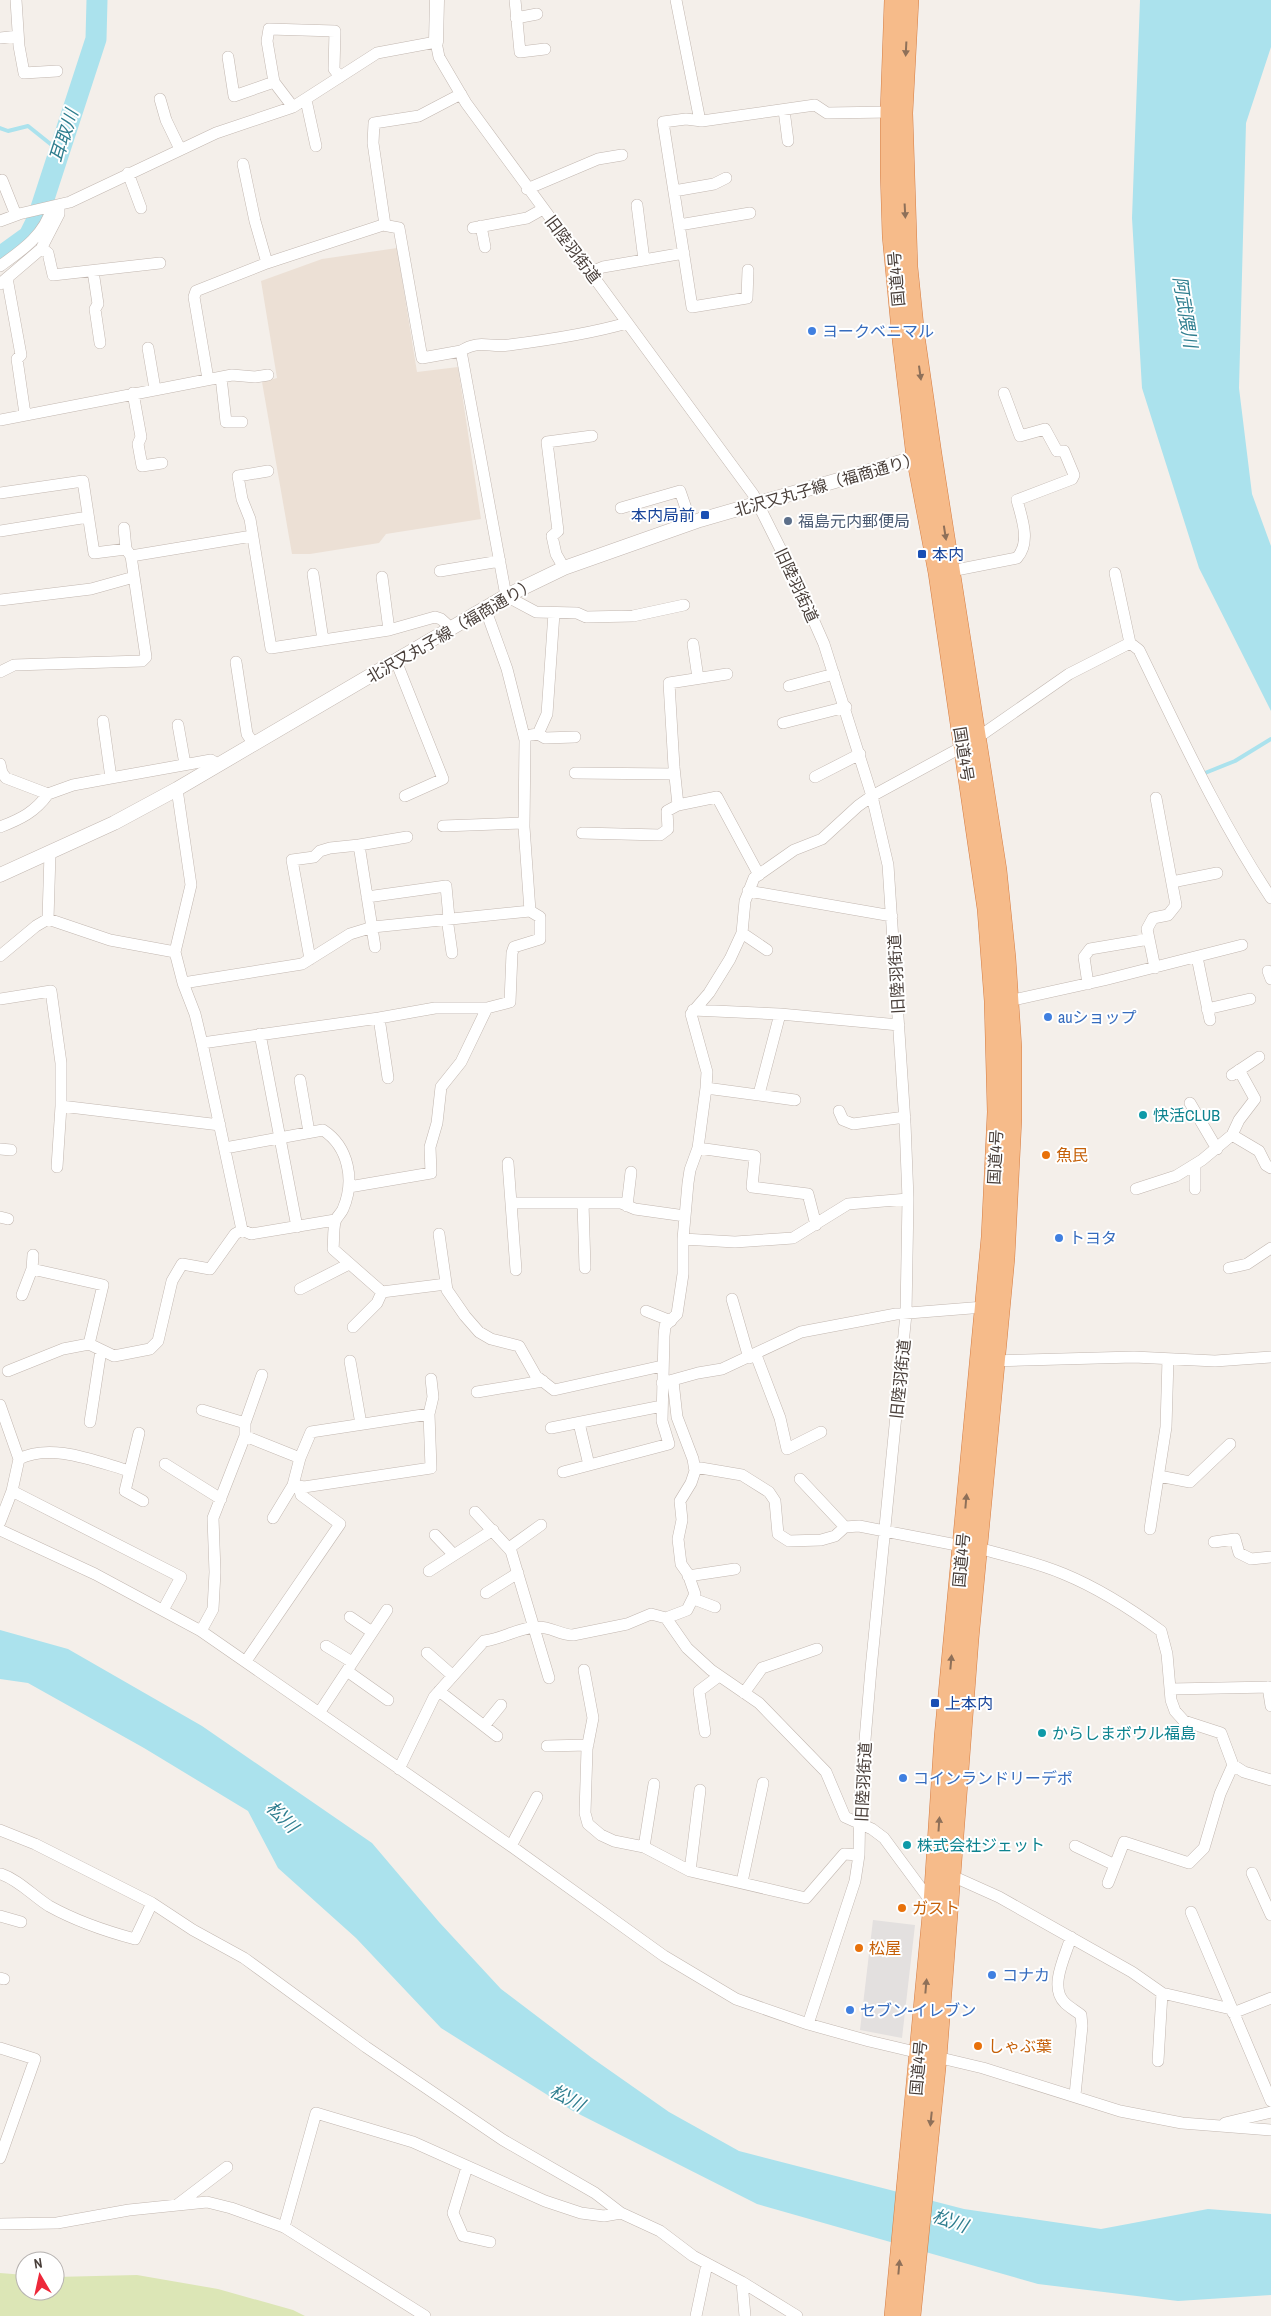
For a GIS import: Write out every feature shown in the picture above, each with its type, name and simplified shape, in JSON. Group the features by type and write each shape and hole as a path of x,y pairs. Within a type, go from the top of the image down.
{"highway":[{"name":"国道4号","path":"894,0 890,112 892,236 902,340 924,455 951,571 987,909 996,1052 995,1173 984,1307 988,1361"},
{"name":"国道4号","path":"894,2316 928,2061 950,1875 970,1547 1010,1162 1012,1048 997,870 970,742 938,573 924,455 908,258 903,113 909,0"},
{"name":"国道4号","path":"911,2316 928,2061 934,1904 944,1737 970,1547"}],"street":[{"path":"16,0 18,36 24,72 57,71"},
{"path":"0,220 70,202 216,133 293,107 377,53 436,42 437,0"},
{"path":"515,0 520,52 546,49"},
{"path":"676,0 700,121"},
{"path":"516,18 537,14"},
{"path":"293,107 274,82 267,41 269,29 335,31 334,69 340,77"},
{"path":"0,38 18,36"},
{"name":"旧陸羽街道","path":"436,42 439,57 461,94 527,189 591,272 753,494 794,576 824,644 860,754 888,865 905,1118 908,1199 906,1314 871,1669 859,1855 855,1881 808,2024"},
{"path":"228,57 234,96 274,82"},
{"path":"385,225 374,143 374,123 419,116 461,94"},
{"path":"160,99 166,120 180,149"},
{"path":"306,100 316,146"},
{"path":"748,270 747,298 692,307 664,122 686,119 700,121 815,105 827,113 890,112"},
{"path":"784,110 788,141"},
{"path":"527,189 598,159 622,155"},
{"path":"243,164 255,221 267,263"},
{"path":"128,173 141,208"},
{"path":"674,191 714,184 726,178"},
{"path":"2,180 18,214"},
{"path":"637,205 644,260"},
{"path":"26,414 18,359 21,355 4,281 42,248 59,214 53,207"},
{"path":"0,266 32,242 53,207"},
{"path":"485,248 477,227 527,218 543,209"},
{"path":"679,224 750,213"},
{"path":"208,379 194,297 196,292 267,263 385,225 399,228 422,358 461,351 472,344 506,346 607,329 627,323"},
{"path":"42,248 48,253 53,275 160,263"},
{"path":"591,272 603,267 684,253"},
{"path":"93,271 98,304 95,309 100,342"},
{"path":"148,348 156,389"},
{"path":"461,351 506,596 536,612 577,613 586,617 633,616 684,605"},
{"path":"0,420 232,374 268,375"},
{"path":"221,377 226,422 242,422"},
{"path":"951,571 1017,558 1024,551 1025,536 1017,500 1072,479 1074,475 1064,451 1057,451 1045,429 1020,436 1004,393"},
{"path":"133,394 141,437 138,444 142,466 162,463"},
{"path":"564,568 556,554 552,536 558,531 547,442 592,436"},
{"name":"北沢又丸子線（福商通り）","path":"0,875 114,823 177,790 485,608 564,568 691,524 924,455"},
{"path":"268,471 238,476 242,499 250,519 271,648 389,630 435,617 441,618 451,628"},
{"path":"0,493 83,481 94,553 128,553 252,536"},
{"path":"621,508 680,491 691,524"},
{"path":"0,531 88,517"},
{"path":"0,672 14,664 142,661 146,657 134,577 124,528"},
{"path":"440,571 500,561"},
{"path":"1115,573 1130,643 1139,650 1195,767 1255,874 1271,898"},
{"path":"313,574 323,640"},
{"path":"0,598 91,588 134,577"},
{"path":"382,577 389,630"},
{"path":"485,608 507,669 524,735 524,823 530,911"},
{"path":"538,734 547,714 554,613"},
{"path":"399,1769 434,1697 484,1641 496,1640 534,1626 545,1626 564,1635 573,1635 627,1624 652,1614 666,1618 687,1610 694,1599 688,1576 681,1564 678,1538 682,1520 680,1501 691,1483 694,1467 662,1366 665,1326 677,1314 683,1274 683,1239 690,1170 698,1148 706,1088 707,1072 691,1014 709,993 730,959 742,933 743,913 748,891 754,878 794,850 822,839 858,806 872,796 970,742 1069,674 1130,643"},
{"path":"693,644 698,678"},
{"path":"396,661 443,779 405,796"},
{"path":"236,662 247,734 254,744"},
{"path":"678,804 674,774 669,683 727,674"},
{"path":"789,686 834,674"},
{"path":"783,723 846,707"},
{"path":"103,722 111,778"},
{"path":"178,725 185,764"},
{"path":"524,735 538,734 545,738 575,737"},
{"path":"815,777 860,754"},
{"path":"0,827 27,816 39,806 48,794 73,786 210,760 219,765"},
{"path":"0,764 2,773 6,778 48,794"},
{"path":"575,773 674,774"},
{"path":"177,790 191,885 175,952 183,983 196,1014 242,1230"},
{"path":"582,833 660,835 668,829 667,811 678,804 717,797 759,876"},
{"path":"1155,968 1147,929 1153,918 1168,915 1176,905 1156,798"},
{"path":"443,826 524,823"},
{"path":"310,959 292,860 314,857 320,851 330,848 359,846 407,837"},
{"path":"359,846 375,947"},
{"path":"48,919 50,853"},
{"path":"1172,882 1217,873"},
{"path":"367,896 446,886 452,953"},
{"path":"748,891 892,916"},
{"path":"183,983 302,964 350,934 372,927 530,911 540,917 540,939 514,947 512,953 510,1002 487,1008 435,1008 378,1018 202,1042"},
{"path":"0,956 36,926 48,919 110,940 175,952"},
{"path":"742,933 767,950"},
{"path":"1088,984 1084,957 1090,949 1149,939"},
{"path":"1009,1001 1088,984 1242,946"},
{"path":"1196,958 1208,1014 1250,999"},
{"path":"0,999 51,991 61,1063 61,1106 57,1166"},
{"path":"349,1187 431,1173 430,1147 437,1123 441,1087 462,1062 487,1008"},
{"path":"694,1010 780,1014 899,1025"},
{"path":"759,1094 780,1014"},
{"path":"378,1018 388,1078"},
{"path":"260,1034 297,1226"},
{"path":"1136,1189 1176,1176 1195,1165 1232,1135 1239,1120 1255,1099 1235,1073 1259,1057"},
{"path":"300,1080 309,1132"},
{"path":"706,1088 795,1100"},
{"path":"1190,1103 1216,1149"},
{"path":"61,1106 220,1125"},
{"path":"838,1111 843,1120 853,1124 905,1118"},
{"path":"225,1148 323,1130 333,1137 341,1147 346,1158 349,1187 343,1210 335,1220 333,1249 382,1292 446,1284"},
{"path":"1232,1135 1259,1151 1266,1165 1271,1168"},
{"path":"698,1148 755,1156 752,1187 808,1194 816,1225"},
{"path":"508,1163 516,1270"},
{"path":"1195,1165 1195,1189"},
{"path":"627,1206 631,1172"},
{"path":"683,1239 735,1242 793,1238 848,1204 908,1199"},
{"path":"583,1203 585,1268"},
{"path":"511,1204 620,1203 635,1209 685,1216"},
{"path":"242,1230 251,1234 335,1220"},
{"path":"8,1371 63,1349 89,1344 114,1356 150,1349 158,1341 172,1281 182,1264 210,1270 235,1234 242,1230"},
{"path":"439,1234 447,1290 465,1316 479,1332 491,1339 519,1346 536,1376 554,1390 662,1366"},
{"path":"1229,1268 1247,1264 1271,1248"},
{"path":"22,1295 32,1269 33,1255"},
{"path":"300,1289 349,1264"},
{"path":"32,1269 103,1285 89,1344"},
{"path":"353,1327 377,1303 382,1292"},
{"path":"732,1298 753,1356 780,1418 787,1449 821,1432"},
{"path":"668,1382 698,1373 722,1370 801,1332 864,1318 984,1307"},
{"path":"646,1311 671,1321"},
{"path":"90,1422 101,1350"},
{"path":"988,1361 1134,1358 1215,1362 1271,1357"},
{"path":"1150,1529 1166,1427 1168,1359"},
{"path":"350,1361 361,1424"},
{"path":"201,1631 213,1609 215,1572 213,1518 245,1436 245,1423 262,1375"},
{"path":"296,1486 304,1487 431,1468 429,1414 433,1397 431,1379"},
{"path":"477,1392 543,1381"},
{"path":"564,1472 670,1444 662,1421 662,1406 668,1382"},
{"path":"0,1406 19,1459 12,1492 0,1522"},
{"path":"551,1428 662,1406"},
{"path":"202,1410 245,1423"},
{"path":"273,1518 296,1486 300,1458 311,1432 429,1414"},
{"path":"579,1423 589,1465"},
{"path":"139,1433 125,1491 143,1501"},
{"path":"245,1436 300,1458"},
{"path":"1158,1476 1190,1482 1230,1444"},
{"path":"19,1459 29,1454 54,1453 130,1471"},
{"path":"165,1464 220,1499"},
{"path":"694,1467 742,1475 769,1492 775,1501 778,1534 789,1542 821,1540 835,1536 845,1527 859,1526 970,1547 1038,1564 1064,1574 1100,1593 1161,1631 1168,1654 1171,1700 1179,1717 1199,1728 1214,1730 1221,1734 1233,1765 1244,1772 1271,1780"},
{"path":"800,1478 845,1527"},
{"path":"246,1661 340,1524 301,1495 296,1486"},
{"path":"12,1492 181,1578 163,1610"},
{"path":"475,1512 509,1548 549,1678"},
{"path":"509,1548 541,1525"},
{"path":"0,1530 95,1574 201,1631 511,1846 664,1956 736,1999 808,2024 928,2061 992,2071 1075,2095 1120,2111 1182,2123 1221,2124 1271,2130"},
{"path":"429,1571 493,1530"},
{"path":"435,1535 454,1555"},
{"path":"1214,1542 1235,1539 1239,1553 1250,1559 1271,1557"},
{"path":"688,1576 735,1569"},
{"path":"486,1593 518,1573"},
{"path":"694,1599 714,1607"},
{"path":"319,1713 387,1610"},
{"path":"350,1617 372,1632"},
{"path":"666,1618 687,1648 719,1676 758,1703 826,1772 845,1817 872,1829 884,1838 934,1904"},
{"path":"326,1646 388,1700"},
{"path":"744,1693 762,1668 817,1649"},
{"path":"427,1653 452,1675"},
{"path":"584,1670 592,1718 588,1745 585,1814 588,1824 601,1835 614,1841 644,1847 690,1871 806,1898 844,1854 859,1855"},
{"path":"705,1732 699,1691 719,1676"},
{"path":"1171,1689 1270,1687 1271,1706"},
{"path":"439,1691 497,1736"},
{"path":"484,1726 501,1705"},
{"path":"547,1746 588,1745"},
{"path":"1108,1883 1124,1842 1189,1863 1204,1848 1220,1794 1233,1765"},
{"path":"742,1882 763,1783"},
{"path":"644,1847 654,1784"},
{"path":"690,1871 700,1790"},
{"path":"511,1846 537,1797"},
{"path":"0,1830 35,1844 152,1904 193,1930 244,1958 366,2047 503,2140 595,2193 621,2213 660,2230 693,2256 742,2282 797,2316"},
{"path":"1075,1846 1115,1864"},
{"path":"1252,1873 1271,1915"},
{"path":"0,1875 9,1877 47,1905 68,1916 104,1930 135,1939 152,1904"},
{"path":"950,1875 999,1896 1132,1972 1162,1993 1232,2011 1271,1998"},
{"path":"1191,1912 1271,2101"},
{"path":"0,1916 21,1922"},
{"path":"1071,1938 1058,1981 1059,1994 1064,2002 1081,2015 1082,2026 1075,2095"},
{"path":"1158,2061 1162,1993"},
{"path":"0,2048 36,2059 0,2158"},
{"path":"1221,2124 1271,2112"},
{"path":"284,2228 316,2113 413,2142 545,2201 581,2213 604,2216 621,2213"},
{"path":"466,2166 453,2213 463,2236 490,2242"},
{"path":"177,2205 227,2168"},
{"path":"0,2224 57,2223 129,2210 207,2202 231,2208 284,2228 418,2314"},
{"path":"696,2316 707,2264"},
{"path":"742,2282 745,2316"}],"shaded area":[{"path":"397,248 417,372 458,367 481,519 386,534 379,543 310,554 292,554 262,382 277,378 261,281 322,259"},
{"path":"873,1920 915,1925 902,2038 860,2030"}],"green space":[{"path":"0,2273 15,2274 15,2301 65,2301 65,2277 137,2275 218,2289 293,2310 305,2316 0,2316"}],"water":[{"name":"阿武隈川","path":"1140,0 1271,0 1271,47 1246,123 1239,388 1252,494 1271,546 1271,711 1199,568 1142,388 1132,218"},
{"name":"松川","path":"0,1630 68,1649 202,1726 372,1843 439,1922 501,1989 592,2058 669,2112 739,2151 964,2209 1101,2229 1208,2209 1271,2214 1271,2295 1178,2301 1038,2284 757,2204 573,2111 441,2028 356,1938 278,1868 248,1811 144,1748 28,1683 0,1679"}],"waterway":[{"name":"耳取川","path":"0,257 29,236 37,220 96,39 97,0"},
{"path":"0,128 8,131 28,126 58,150"},
{"path":"1205,773 1235,761 1271,739"}],"place":[{"name":"ヨークベニマル","path":"812,331"},
{"name":"本内局前","path":"705,515"},
{"name":"福島元内郵便局","path":"788,521"},
{"name":"本内","path":"922,554"},
{"name":"auショップ","path":"1048,1017"},
{"name":"快活CLUB","path":"1143,1115"},
{"name":"魚民","path":"1046,1155"},
{"name":"トヨタ","path":"1059,1238"},
{"name":"上本内","path":"935,1703"},
{"name":"からしまボウル福島","path":"1042,1733"},
{"name":"コインランドリーデポ","path":"903,1778"},
{"name":"株式会社ジェット","path":"907,1845"},
{"name":"ガスト","path":"902,1908"},
{"name":"松屋","path":"859,1948"},
{"name":"コナカ","path":"992,1975"},
{"name":"セブン-イレブン","path":"850,2010"},
{"name":"しゃぶ葉","path":"978,2046"}]}
